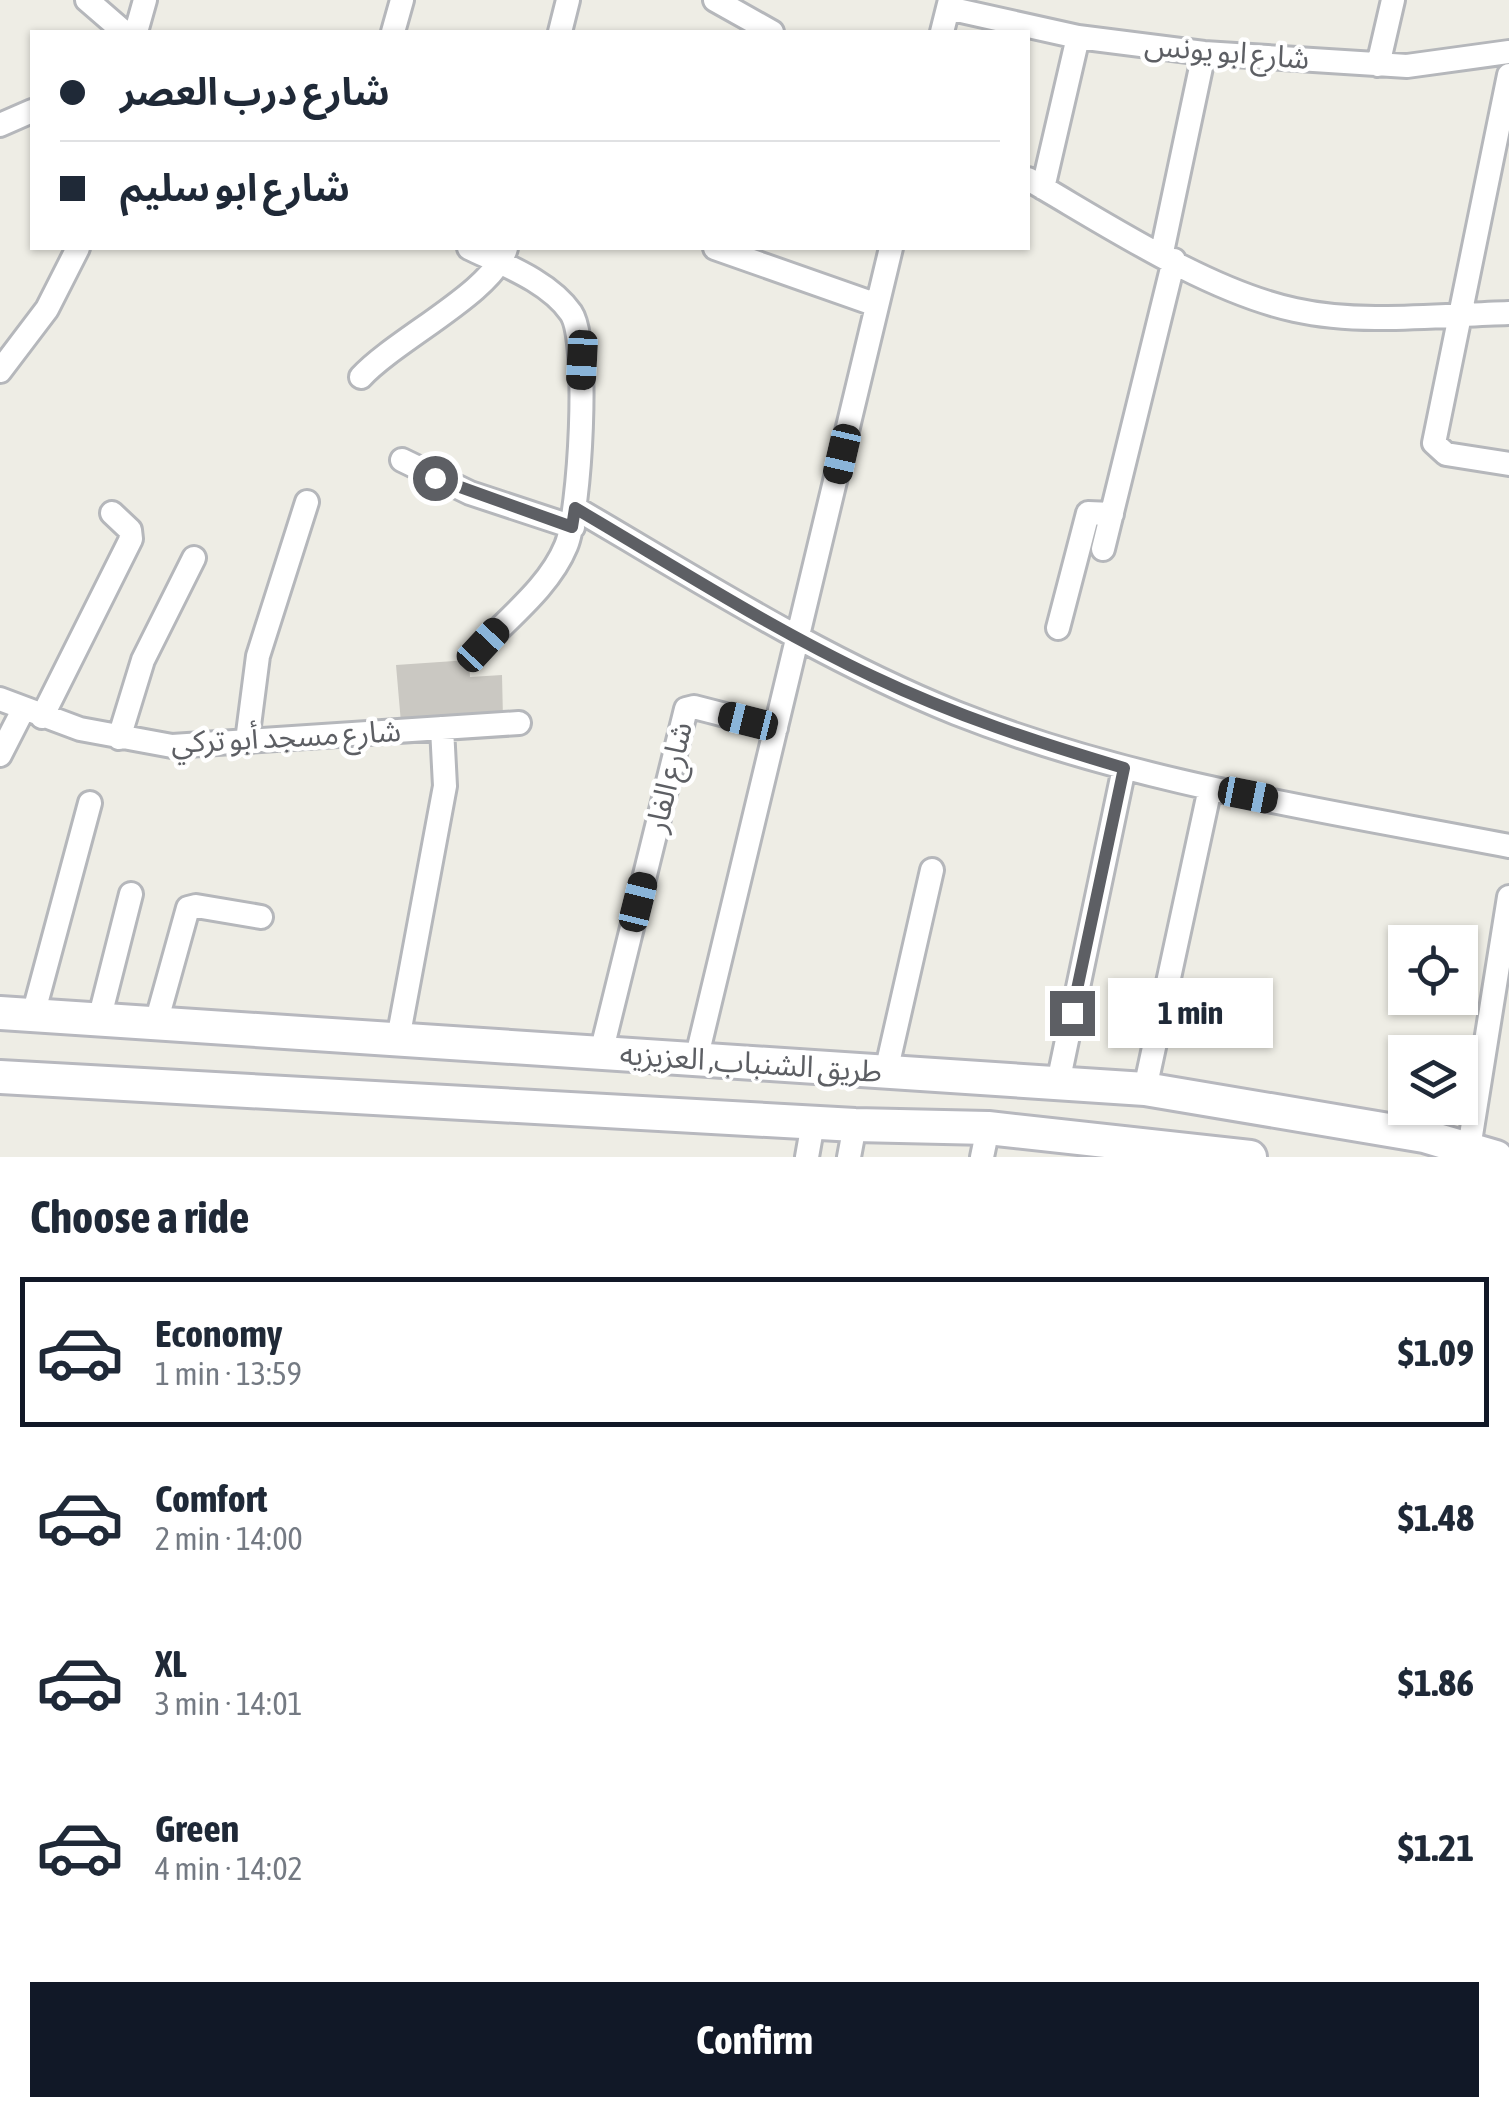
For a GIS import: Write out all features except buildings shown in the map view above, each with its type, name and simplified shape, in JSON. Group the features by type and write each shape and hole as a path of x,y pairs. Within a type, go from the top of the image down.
{"street":[{"path":"87,0 122,30"},
{"path":"137,30 145,0"},
{"path":"394,30 402,0"},
{"path":"560,30 568,0"},
{"path":"714,0 768,30"},
{"path":"1378,64 1394,0"},
{"path":"942,30 949,4"},
{"name":"شارع ابو يونس","path":"949,4 1078,37 1204,53 1378,64 1461,62 1509,52"},
{"path":"1078,37 1035,183 1226,289 1297,311 1509,313"},
{"path":"1103,549 1168,256 1204,53"},
{"path":"1509,75 1434,443 1446,454 1509,464"},
{"path":"0,125 30,112"},
{"path":"0,370 47,308 77,250"},
{"path":"478,250 504,256 559,298 574,316 581,338 574,518 546,578 483,645"},
{"path":"720,250 877,305"},
{"path":"696,1060 891,250"},
{"path":"361,377 400,341 487,280 504,256"},
{"path":"402,460 470,493 574,518 798,639 958,713 1124,768 1509,846"},
{"path":"247,741 258,656 308,502"},
{"path":"0,755 32,714 131,540 130,530 112,513"},
{"path":"1058,628 1088,514 1112,514"},
{"path":"120,738 143,660 194,558"},
{"name":"شارع مسجد أبو تركي","path":"0,699 32,714 120,738 172,746 519,723"},
{"name":"شارع الفار","path":"601,1053 686,709 694,707 776,728"},
{"path":"398,1040 445,786 442,728"},
{"path":"1058,1083 1124,768"},
{"path":"1146,1089 1210,788"},
{"path":"34,1015 90,803"},
{"path":"886,1072 932,870"},
{"path":"99,1020 131,894"},
{"path":"1483,1152 1509,896"},
{"path":"156,1023 188,908 261,917"},
{"name":"طريق الشنباب, العزيزيه","path":"0,1012 1146,1089 1483,1152"},
{"name":"طريق الشنباب, العزيزيه","path":"0,1077 814,1123 852,1141 985,1143 1250,1157"},
{"path":"807,1157 814,1123"}],"route":[{"path":"435,478 572,527 575,508 798,639 876,678 1040,743 1124,768 1072,1013"}]}
